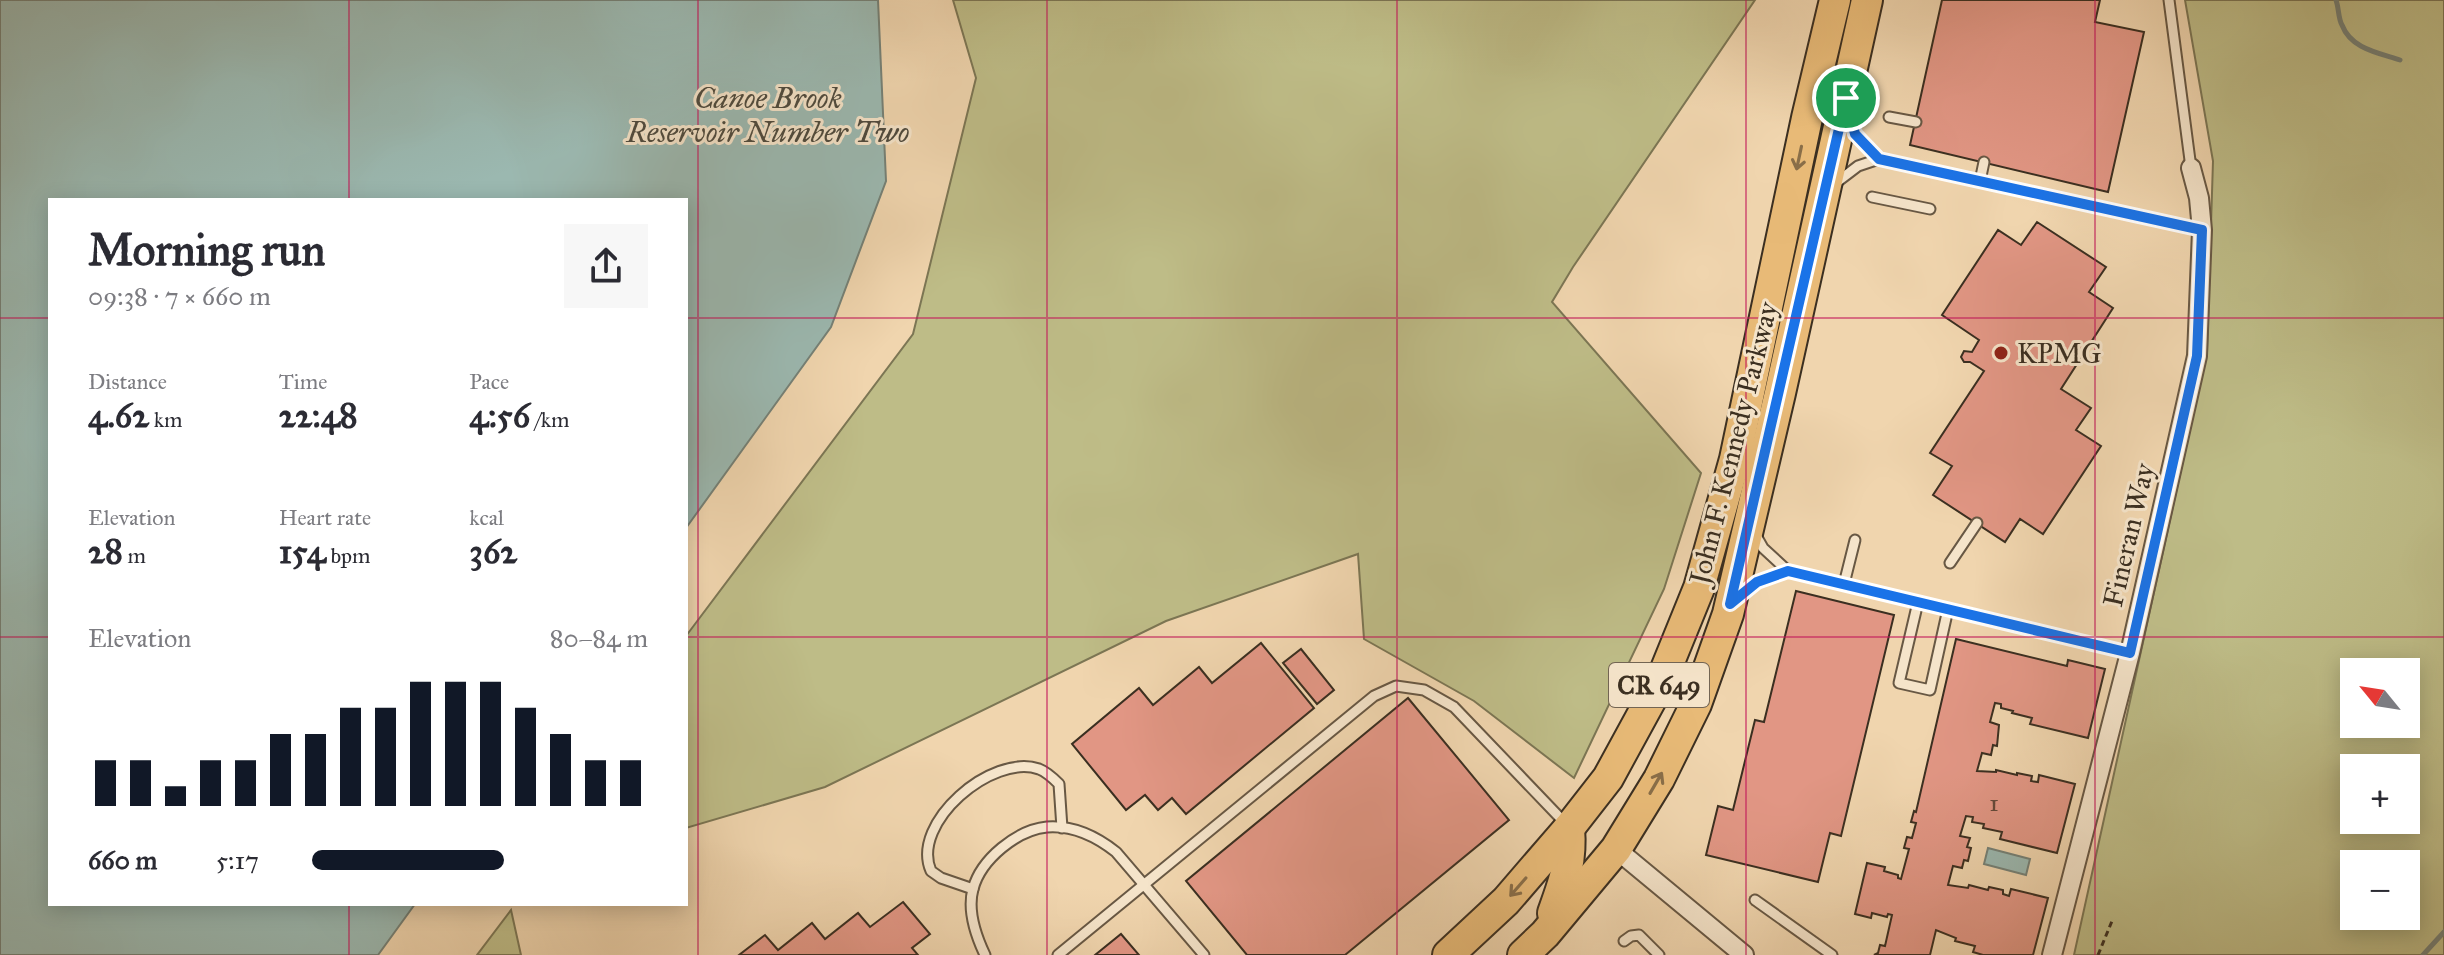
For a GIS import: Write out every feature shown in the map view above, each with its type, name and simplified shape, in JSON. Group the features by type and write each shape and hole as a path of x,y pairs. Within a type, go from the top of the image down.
{"main road":[{"name":"John F. Kennedy Parkway","path":"1448,955 1506,901 1608,778 1662,679 1699,588 1735,459 1835,0"},
{"name":"John F. Kennedy Parkway","path":"1523,955 1545,934 1616,849 1659,779 1696,704 1730,604 1750,522 1867,0"},
{"path":"1608,778 1602,818 1608,838 1616,849"},
{"path":"1545,934 1569,867 1569,828"}],"street":[{"name":"Fineran Way","path":"2052,955 2130,653 2197,356 2202,230 2199,198 2191,168"},
{"path":"1616,849 1744,955"}],"lane":[{"path":"2169,0 2191,168"},
{"path":"1846,98 1855,134 1879,159 2202,230"},
{"path":"1889,117 1916,122"},
{"path":"1822,205 1846,173 1879,159"},
{"path":"1980,181 1984,162"},
{"path":"1872,197 1930,209"},
{"path":"1750,522 1763,548 1788,571 2130,653"},
{"path":"1950,563 1977,523"},
{"path":"1844,584 1855,540"},
{"path":"1730,604 1757,582 1788,571"},
{"path":"1918,602 1899,683 1930,690 1948,609"},
{"path":"1058,955 1374,696 1396,686 1424,690 1454,707 1569,828"},
{"path":"973,889 941,878 931,871 926,855 929,838 940,819 952,802 972,786 1004,770 1036,768 1048,773 1059,784 1062,828"},
{"path":"985,955 976,936 972,913 973,889 983,869 997,852 1035,830 1048,827 1099,838 1116,852 1204,955"},
{"path":"1755,900 1832,955"},
{"path":"1624,941 1639,935 1659,955"}],"path":[{"path":"2098,955 2112,921"}],"shaded area":[{"path":"953,0 1755,0 1552,302 1701,473 1664,589 1574,778 1474,701 1364,639 1358,554 1166,621 825,787 688,827 688,633 913,334 976,78"},
{"path":"2185,0 2444,0 2444,955 2074,955 2207,352 2213,161"},
{"path":"511,910 521,955 477,955"}],"water":[{"name":"Canoe Brook Reservoir Number Two","path":"0,0 878,0 886,181 831,327 688,525 688,198 48,198 48,906 414,906 378,955 0,955"},
{"path":"1988,848 2030,859 2026,875 1984,864"}],"building":[{"path":"1942,0 2100,0 2095,22 2144,32 2108,192 1910,145"},
{"path":"2037,222 2106,267 2089,292 2113,308 2061,389 2091,408 2076,430 2101,446 2043,534 2020,519 2005,542 1933,495 1952,466 1930,453 1984,371 1970,362 1964,362 1961,357 1964,351 1972,352 1979,340 1942,315 1998,230 2021,245"},
{"path":"1796,591 1894,615 1841,836 1830,833 1818,882 1706,855 1718,806 1733,810 1755,720 1764,722"},
{"path":"1956,639 2067,666 2068,660 2105,669 2088,738 2030,724 2032,718 2012,713 1995,703 1990,722 1999,725 1997,746 1993,745 1991,755 1982,753 1977,771 2017,773 2032,776 2031,781 2038,782 2039,775 2075,784 2057,853 2000,839 2002,832 1983,828 1984,824 1972,822 1973,817 1966,816 1960,836 1970,838 1968,861 1964,860 1962,868 1953,866 1948,885 1968,888 1969,885 1988,890 1989,887 2003,890 2003,894 2009,896 2011,889 2048,898 2033,955 1983,955 1973,952 1975,946 1955,941 1956,938 1936,930 1930,955 1874,955 1878,953 1880,945 1885,946 1892,915 1888,914 1887,917 1872,913 1871,918 1855,914 1867,863 1885,867 1884,871 1901,879 1909,849 1904,848 1907,837 1912,838 1916,823 1911,822 1916,812"},
{"path":"1261,643 1314,708 1186,814 1172,798 1158,810 1145,795 1126,810 1072,744 1139,688 1153,705 1199,667 1212,683"},
{"path":"1301,649 1334,690 1317,704 1283,663"},
{"path":"1408,698 1509,820 1345,955 1247,955 1186,881"},
{"path":"903,902 930,934 912,948 918,955 739,955 765,935 778,950 812,923 825,939 858,913 870,927"},
{"path":"1121,934 1139,955 1095,955"}],"waterway":[{"path":"2336,0 2341,22 2352,40 2366,49 2400,60"},
{"path":"2423,955 2444,932"}],"place":[{"name":"KPMG","path":"2001,353"}],"route":[{"path":"1846,98 1855,134 1879,159 2202,230 2197,356 2130,653 1788,571 1757,582 1730,604 1846,98"}]}
